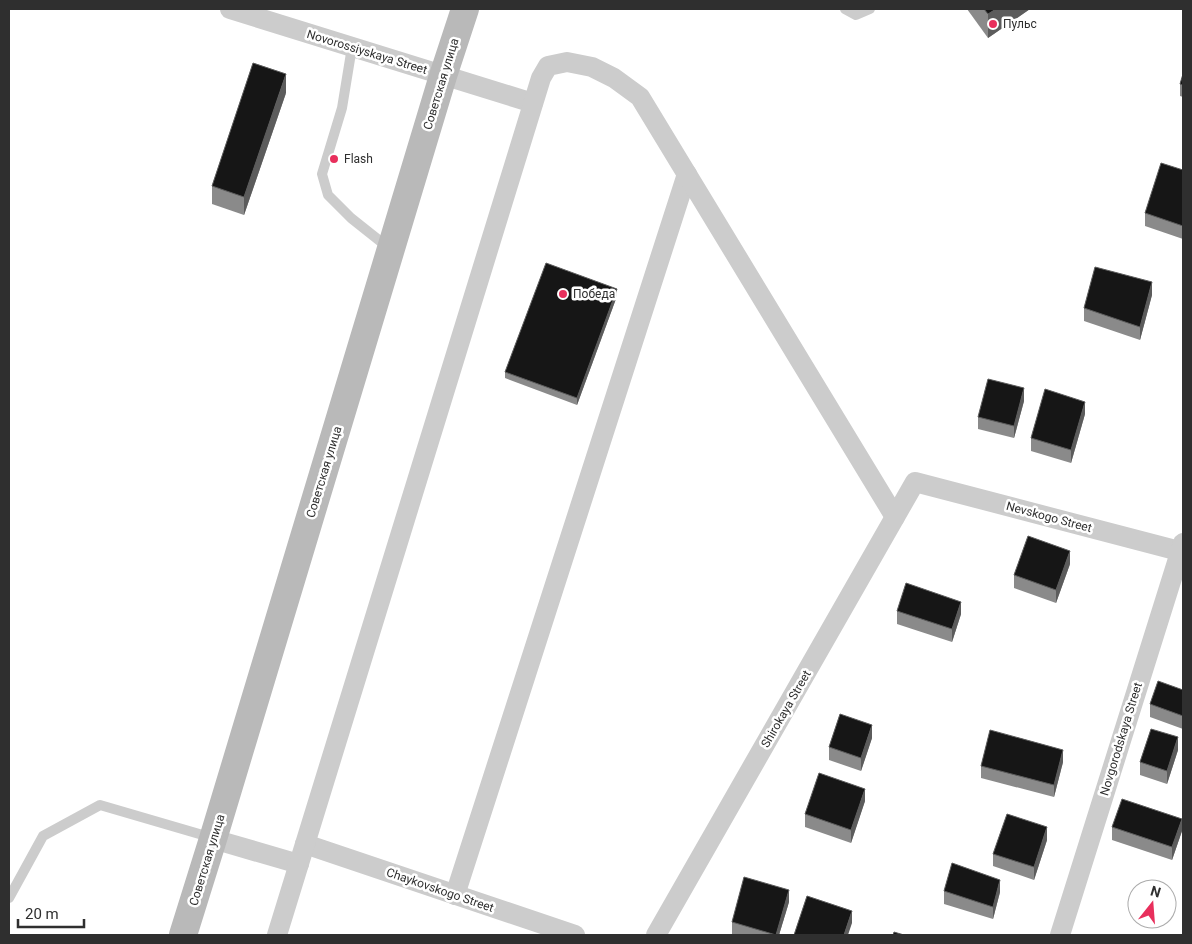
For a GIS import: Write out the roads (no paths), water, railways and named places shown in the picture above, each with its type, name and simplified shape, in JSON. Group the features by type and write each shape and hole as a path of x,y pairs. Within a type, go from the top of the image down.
{"main road":[{"name":"Советская улица","path":"183,935 214,839 443,76 466,9"}],"street":[{"name":"Novorossiyskaya Street","path":"230,9 533,103"},
{"path":"277,935 533,103 541,78 548,66 567,62 592,67 614,78 640,97 895,517"},
{"path":"455,895 686,174"},
{"name":"Shirokaya Street","path":"656,935 915,482"},
{"name":"Nevskogo Street","path":"915,482 1182,549"},
{"name":"Novgorodskaya Street","path":"1060,935 1182,549"},
{"path":"214,839 299,864"},
{"name":"Chaykovskogo Street","path":"305,844 575,935"}],"lane":[{"path":"845,9 856,15 870,9"},
{"path":"352,47 342,108 322,174 328,195 350,218 391,250"},
{"path":"9,898 43,836 100,805 214,839"}],"place":[{"name":"Пульс","path":"993,24"},
{"name":"Flash","path":"334,159"},
{"name":"Победа","path":"563,294"}]}
